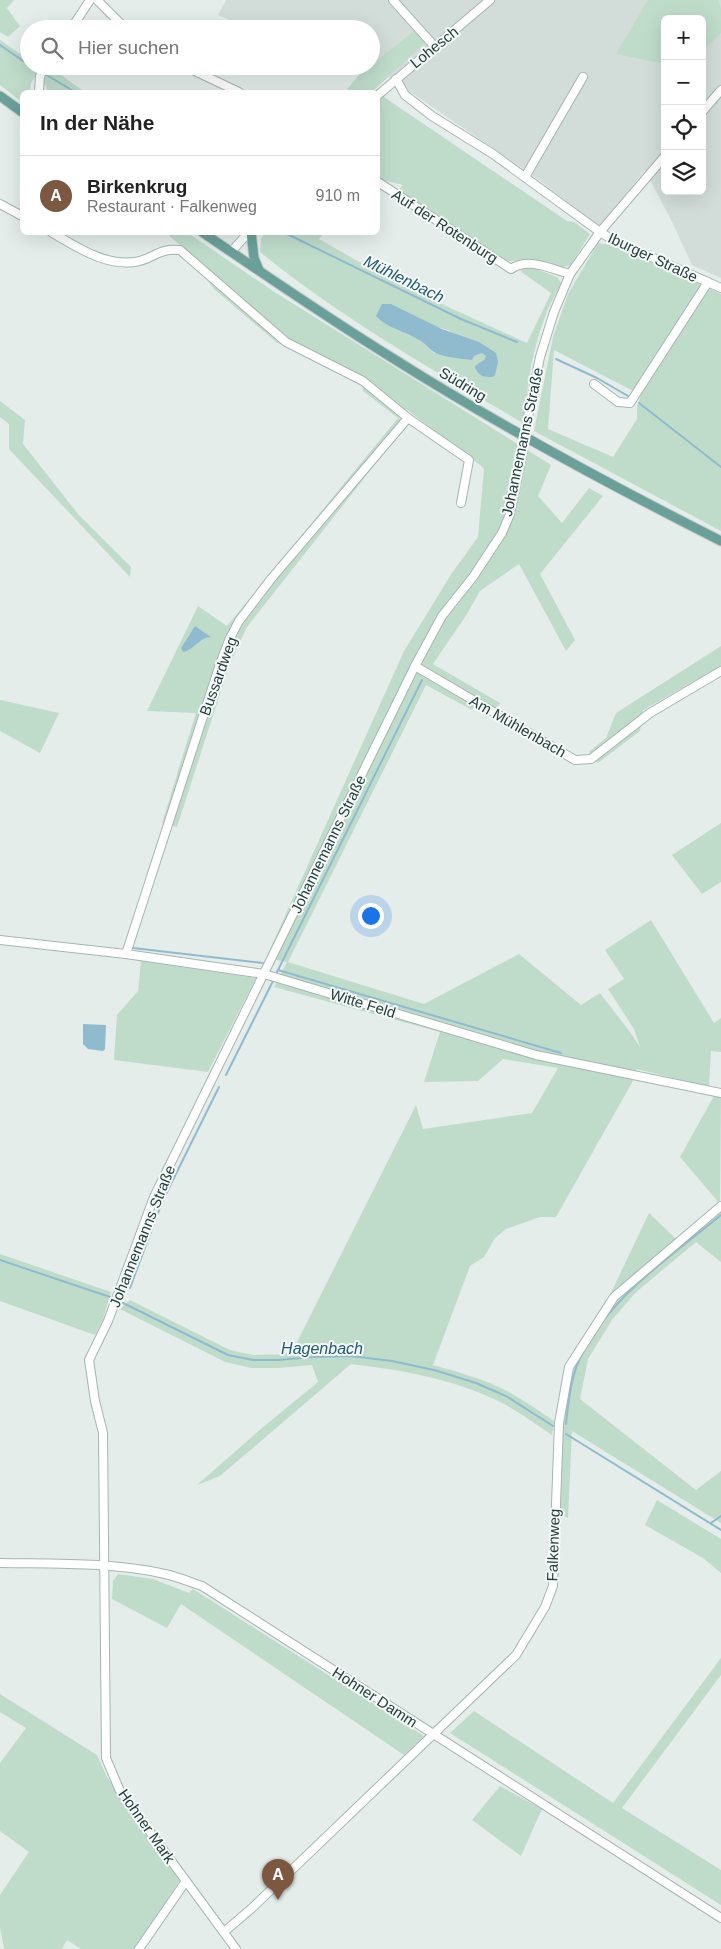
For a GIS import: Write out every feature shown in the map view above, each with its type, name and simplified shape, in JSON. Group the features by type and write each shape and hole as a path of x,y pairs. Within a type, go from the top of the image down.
{"main road":[{"path":"0,96 20,111"},
{"name":"Südring","path":"206,235 394,359 637,499 721,541"},
{"path":"250,235 251,246 259,270"}],"street":[{"path":"77,20 90,0"},
{"path":"97,0 117,20"},
{"path":"393,0 435,47"},
{"name":"Lohesch","path":"380,93 490,0"},
{"path":"39,90 42,75"},
{"path":"203,75 235,90"},
{"path":"525,177 582,77"},
{"name":"Iburger Straße","path":"396,79 405,95 432,116 525,177 600,232 615,241 721,288"},
{"path":"706,107 721,90"},
{"name":"Johannemanns Straße","path":"105,1566 103,1433 88,1360 108,1321 154,1197 415,666 442,616 473,577 502,533 510,514 540,357 554,312 570,274 600,232 661,161"},
{"name":"Auf der Rotenburg","path":"380,183 511,269 518,265 529,263 570,274"},
{"path":"0,204 20,215"},
{"path":"56,235 87,253 105,260 121,262 137,262 166,249 180,250 286,342 363,381 408,418 469,460 461,503"},
{"path":"231,252 247,235"},
{"name":"Iburger Straße","path":"594,384 618,402 630,403 708,282"},
{"name":"Bussardweg","path":"126,954 230,638 239,622 271,579 408,418"},
{"name":"Am Mühlenbach","path":"415,666 575,760 591,759 650,712 721,671"},
{"name":"Witte Feld","path":"0,940 126,954 264,974 536,1055 721,1093"},
{"name":"Falkenweg","path":"224,1932 516,1656 546,1607 552,1586 559,1423 569,1367 614,1296 721,1206"},
{"name":"Hohner Damm","path":"0,1563 105,1566 138,1569 168,1574 202,1586 721,1918"},
{"name":"Hohner Mark","path":"105,1566 106,1758 120,1791 236,1949"},
{"path":"139,1949 186,1881"}],"shaded area":[{"path":"226,0 721,0 721,278 692,265 645,170 600,227 531,174 387,76 425,43 415,31 380,59 380,20 230,20 218,15"}],"green space":[{"path":"0,0 14,0 7,8 20,26 8,37 0,32"},
{"path":"648,0 718,0 721,8 721,33 706,48 706,15 661,15 661,63 616,54"},
{"path":"415,30 425,43 374,90 347,90 359,75 380,75 380,58"},
{"path":"0,40 20,54 20,75 36,75 31,83 30,90 20,90 20,100 0,85"},
{"path":"46,75 61,75 82,90 47,90 43,80"},
{"path":"380,94 567,221 574,222 590,234 570,266 555,266 536,260 510,261 501,259 397,191 403,185 380,179"},
{"path":"168,235 191,235 273,291 551,465 538,496 562,523 589,488 603,496 540,574 575,640 566,651 519,564 480,591 467,614 433,664 500,703 496,709 480,698 472,710 426,685 288,962 424,1004 519,954 581,1005 600,993 640,1047 634,1029 608,989 624,979 605,950 651,920 714,1023 721,1018 721,1052 711,1051 709,1087 637,1069 634,1079 556,1217 540,1217 506,1229 495,1238 484,1257 470,1266 433,1365 480,1379 513,1394 554,1421 552,1435 520,1413 464,1387 446,1381 389,1369 351,1364 220,1476 197,1485 318,1382 312,1365 251,1368 225,1362 120,1309 130,1300 230,1350 253,1355 291,1354 416,1105 423,1129 532,1113 558,1068 503,1059 478,1081 424,1082 440,1032 274,987 287,962 266,958 404,651 452,573 478,537 484,468 406,409 399,418 407,424 247,627 229,666 177,827 162,823 196,713 147,711 198,606 227,626 398,418 363,391 362,377 323,365 276,342 214,289 183,248"},
{"path":"264,235 322,235 319,239 396,283 527,343 551,293 520,271 528,266 557,277 561,283 547,311 531,365 523,423 355,321 260,252 261,239","holes":["437,327 448,330 498,362 493,377 476,365 485,360 486,356 482,353 474,356 434,353 419,339 393,328"]},
{"path":"598,243 612,245 721,294 721,531 534,431 553,337 568,294","holes":["554,350 641,395 637,406 637,419 613,457 548,429"]},
{"path":"0,401 25,420 23,444 78,514 131,567 130,577 9,449 9,424 0,417"},
{"path":"721,646 721,666 643,710 640,731 598,763 589,752 606,738 616,713"},
{"path":"0,700 59,713 40,753 0,731"},
{"path":"721,823 721,882 702,894 672,855"},
{"path":"141,961 256,978 208,1072 114,1060 117,1015 138,991"},
{"path":"714,1096 721,1097 720,1204 680,1157"},
{"path":"721,1212 721,1262 696,1242 635,1293 612,1320 588,1359 580,1399 696,1490 721,1471 721,1523 572,1431 568,1518 561,1514 563,1421 575,1367 586,1343 601,1320 637,1280"},
{"path":"649,1213 676,1239 610,1295"},
{"path":"0,1254 111,1292 103,1319 95,1335 0,1301"},
{"path":"657,1500 721,1539 721,1573 703,1558 645,1525"},
{"path":"118,1574 153,1579 189,1593 193,1589 424,1736 404,1755 181,1604 167,1628 112,1599 113,1581"},
{"path":"721,1658 721,1675 622,1808 721,1870 721,1905 450,1733 474,1711 613,1803"},
{"path":"0,1694 97,1755 107,1777 180,1880 135,1949 81,1949 67,1940 62,1949 4,1949 0,1927 0,1895 29,1852 0,1831 0,1763 26,1728 0,1712"},
{"path":"500,1786 542,1809 521,1856 472,1820"}],"water":[{"path":"382,304 391,304 442,329 479,342 496,353 498,362 495,375 493,377 482,376 475,368 486,356 482,353 474,356 472,360 442,355 434,352 414,337 386,324 376,316"},
{"path":"195,626 211,637 204,639 183,652 181,648"},
{"path":"83,1024 106,1025 105,1049 103,1051 88,1049 83,1044"}],"waterway":[{"name":"Mühlenbach","path":"0,45 20,59"},
{"name":"Mühlenbach","path":"47,75 72,90"},
{"name":"Mühlenbach","path":"289,235 461,319 517,342"},
{"name":"Mühlenbach","path":"556,359 597,378 628,396"},
{"name":"Mühlenbach","path":"639,403 721,467"},
{"path":"276,974 422,680"},
{"path":"133,948 263,963"},
{"path":"278,970 561,1053"},
{"path":"226,1075 273,981"},
{"path":"130,1288 162,1202 219,1087"},
{"path":"566,1424 568,1402 576,1368 587,1344 602,1322 638,1283 721,1215"},
{"name":"Hagenbach","path":"0,1260 110,1297"},
{"name":"Hagenbach","path":"119,1301 228,1355 253,1360 351,1356 392,1361 434,1370 476,1383 506,1396 553,1426"},
{"name":"Hagenbach","path":"566,1434 721,1530"},
{"path":"711,1523 721,1516"}],"place":[{"name":"Birkenkrug","path":"278,1900"}]}
